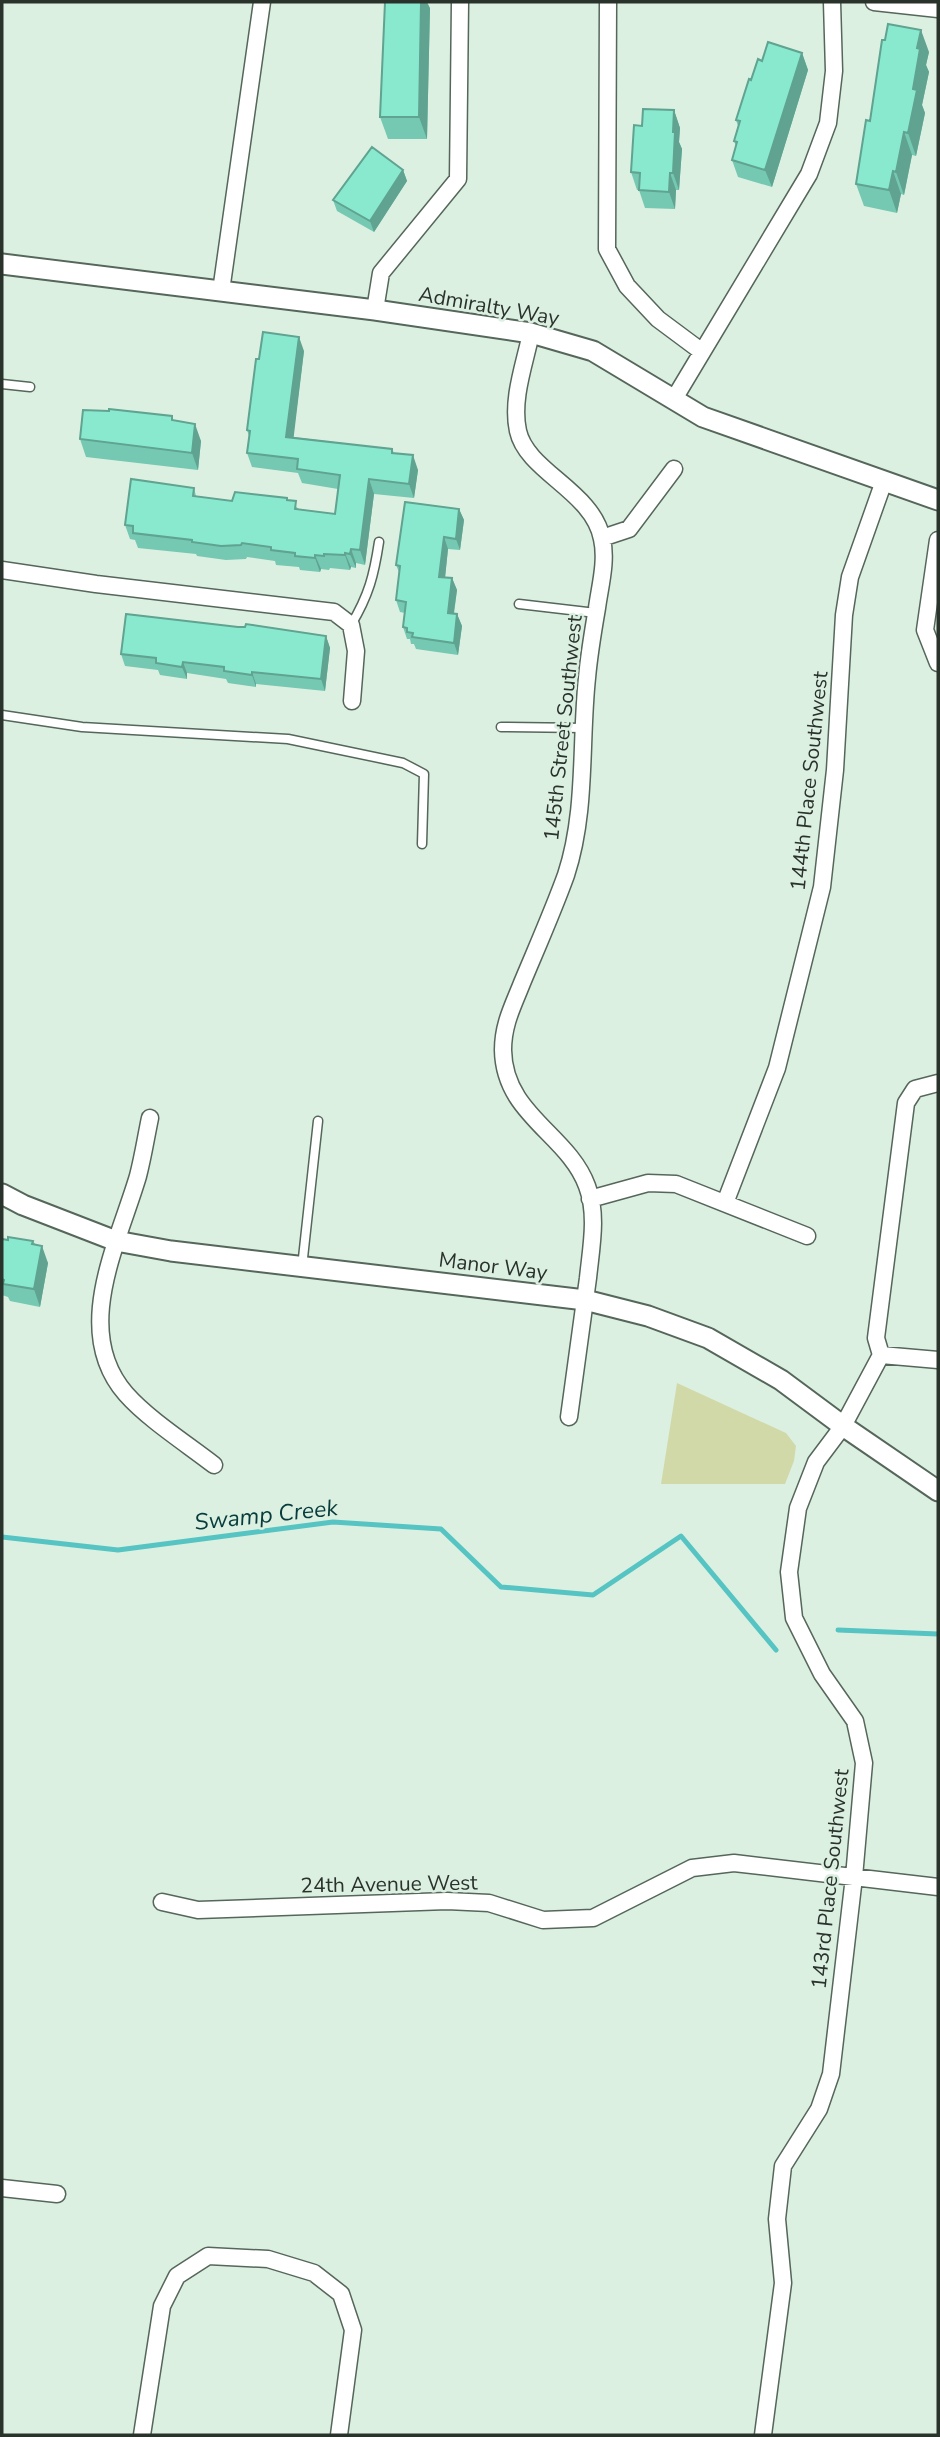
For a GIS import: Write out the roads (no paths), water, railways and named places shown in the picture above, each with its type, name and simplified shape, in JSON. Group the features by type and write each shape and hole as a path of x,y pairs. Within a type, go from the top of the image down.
{"street":[{"path":"221,291 262,2"},
{"path":"376,310 381,273 458,179 460,2"},
{"path":"608,2 607,249 627,286 658,319 702,351"},
{"path":"674,398 809,174 828,123 834,71 832,2"},
{"path":"874,2 938,9"},
{"name":"Admiralty Way","path":"2,264 376,310 531,333 593,351 703,416 938,500"},
{"name":"145th Street Southwest","path":"531,333 516,402 518,433 537,460 592,513 603,538 603,571 586,679 580,809 575,841 566,875 505,1024 503,1053 510,1082 523,1107 569,1157 587,1186 594,1223 585,1300"},
{"path":"603,538 629,529 674,469"},
{"name":"144th Place Southwest","path":"725,1203 777,1068 822,887 835,770 844,615 850,577 884,481"},
{"path":"938,540 925,630 938,663"},
{"path":"2,570 334,612 351,625 356,651 352,701"},
{"path":"938,1083 915,1089 906,1103 876,1338 881,1355 938,1360"},
{"path":"150,1118 138,1175 116,1241 99,1317 100,1340 109,1369 126,1394 214,1465"},
{"path":"590,1199 648,1183 676,1184 807,1236"},
{"name":"Manor Way","path":"2,1194 23,1205 116,1241 171,1251 585,1300 648,1316 708,1338 781,1380 938,1491"},
{"path":"569,1417 585,1300"},
{"name":"143rd Place Southwest","path":"763,2435 783,2283 777,2218 783,2166 820,2109 831,2074 864,1763 855,1721 822,1674 794,1618 789,1572 798,1508 816,1462 843,1426 881,1355"},
{"name":"24th Avenue West","path":"162,1902 198,1910 447,1901 489,1903 543,1920 593,1918 692,1868 734,1863 938,1887"},
{"path":"2,2188 57,2194"},
{"path":"142,2435 162,2306 177,2276 208,2256 268,2259 314,2273 341,2294 353,2330 339,2435"}],"lane":[{"path":"2,384 30,387"},
{"path":"351,625 365,602 374,579 379,542"},
{"path":"519,604 596,613"},
{"path":"2,715 82,727 288,739 403,763 424,774 422,844"},
{"path":"501,727 584,728"},
{"path":"302,1267 318,1121"}],"waterway":[{"name":"Swamp Creek","path":"2,1537 118,1550 333,1522 441,1529 501,1587 593,1595 681,1536 776,1650"},
{"name":"Swamp Creek","path":"838,1630 938,1634"}]}
